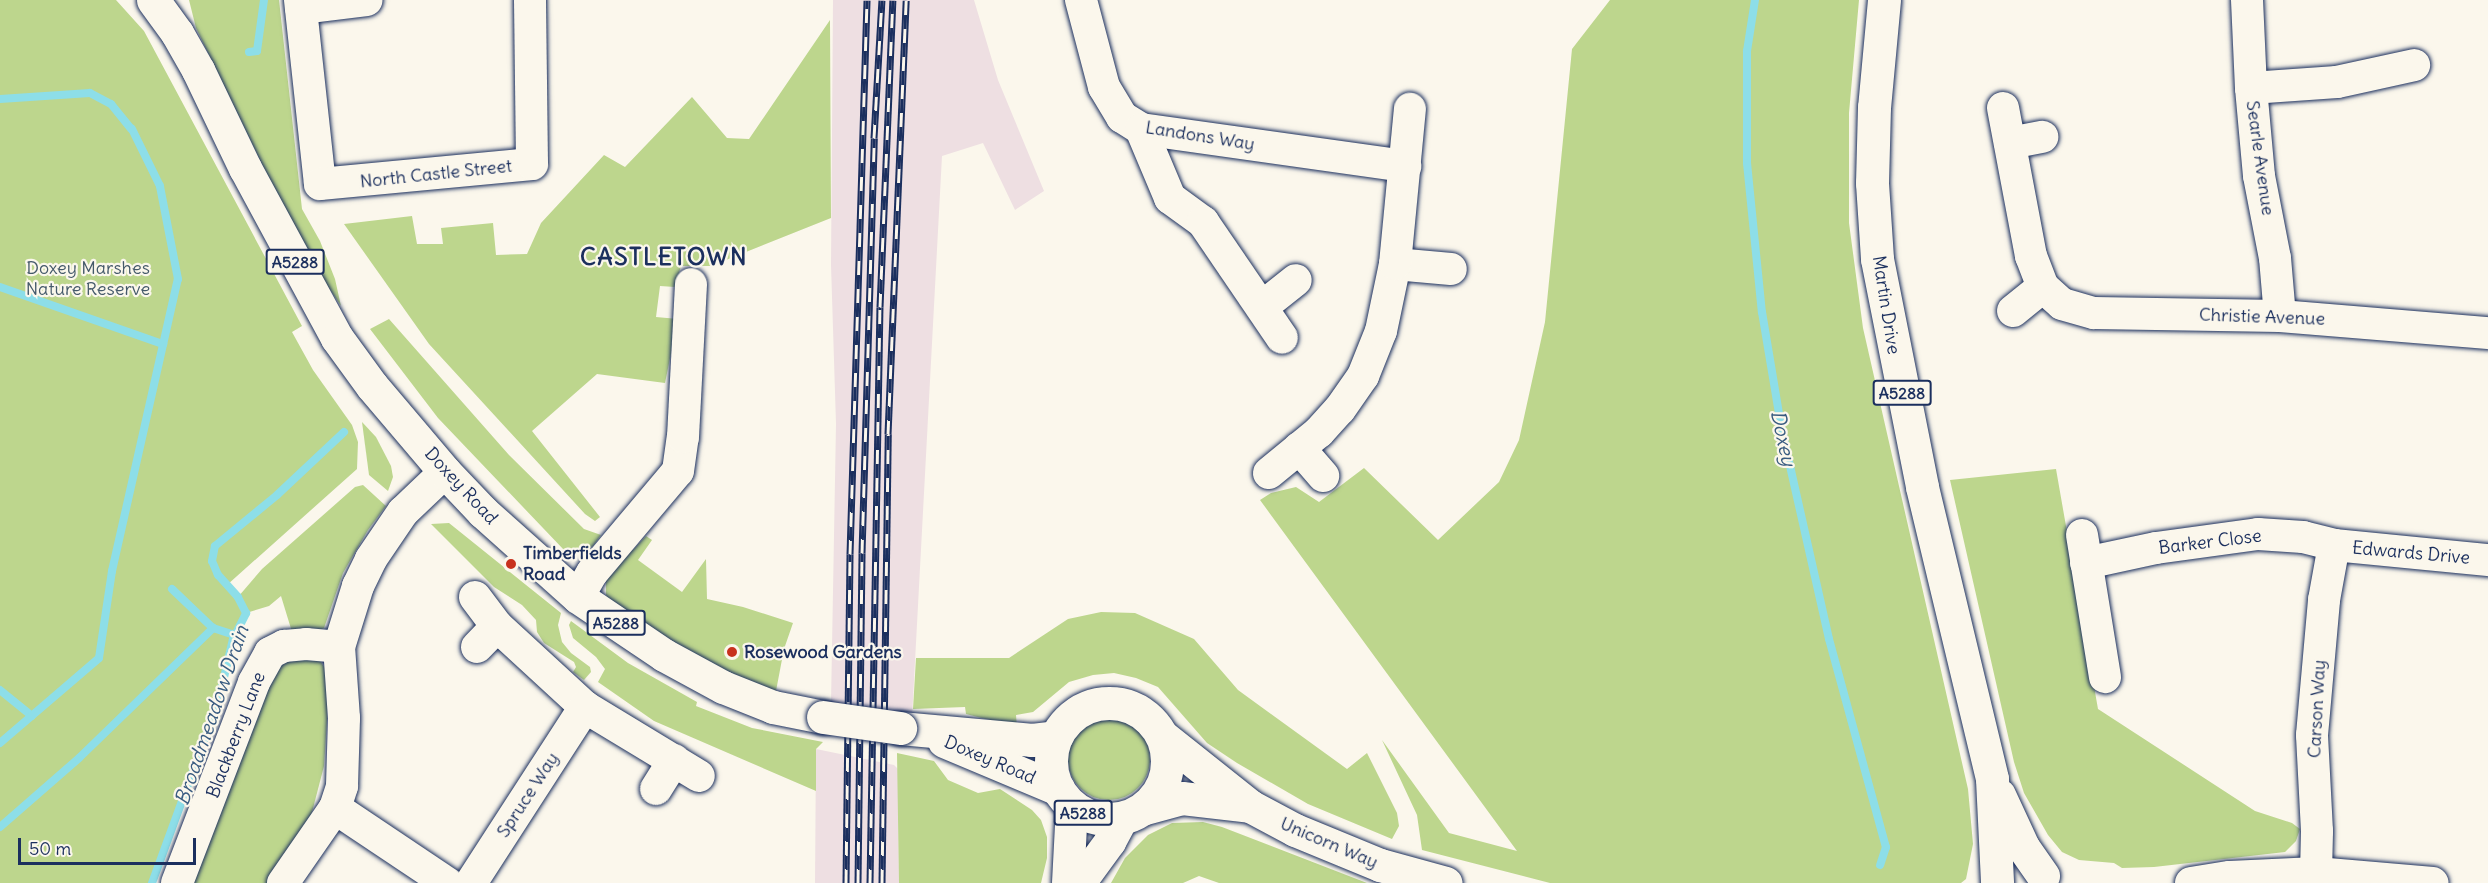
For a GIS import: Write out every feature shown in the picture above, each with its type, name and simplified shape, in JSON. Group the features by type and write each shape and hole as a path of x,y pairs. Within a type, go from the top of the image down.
{"main road":[{"name":"Doxey Road","path":"153,0 177,33 337,338 372,386 445,472 483,512 578,597 664,655 723,687 773,707 822,717 912,729 1032,740 1056,737"},
{"name":"Doxey Road","path":"166,0 177,33"},
{"name":"Martin Drive","path":"1884,0 1874,107 1872,183 1878,259 1922,487 1992,779 1997,883"},
{"name":"A5288","path":"1134,813 1105,819 1087,816 1065,798 1051,763 1056,737 1066,721 1081,710 1108,703 1136,709 1151,720 1162,736"},
{"name":"Doxey Road","path":"912,729 1065,798"},
{"name":"Unicorn Way","path":"1162,736 1250,807 1295,830 1380,865 1446,883"},
{"path":"1134,813 1158,793 1166,775 1167,755 1162,736"},
{"name":"Martin Drive","path":"1992,779 2023,847 2051,879"},
{"name":"Unicorn Way","path":"1134,813 1182,798 1250,807"},
{"name":"A5288","path":"2010,883 2027,876 2051,879"}],"street":[{"path":"301,4 367,0"},
{"name":"North Castle Street","path":"301,4 321,184 532,164 530,0"},
{"name":"Landons Way","path":"1081,0 1104,87 1122,117 1141,129 1405,166"},
{"name":"Searle Avenue","path":"2247,0 2251,88 2259,176 2275,258 2280,316"},
{"path":"2251,88 2337,82 2423,64"},
{"path":"2003,108 2031,256 2043,287 2013,311"},
{"path":"1269,473 1340,409 1363,376 1381,331 1395,264 1410,109"},
{"path":"1141,129 1170,198 1203,222 1282,338"},
{"path":"2010,143 2042,137"},
{"path":"1395,264 1451,269"},
{"path":"1262,307 1296,280"},
{"name":"Christie Avenue","path":"2043,287 2062,304 2094,314 2280,316 2488,333"},
{"path":"578,597 592,573 678,471 683,437 680,296"},
{"path":"1299,448 1323,476"},
{"path":"283,883 334,808 342,786 344,718 339,647 358,586 370,559 403,512 445,472"},
{"name":"Barker Close","path":"2105,676 2084,549 2156,548 2258,534 2302,537 2334,545"},
{"name":"Edwards Drive","path":"2334,545 2488,560"},
{"name":"Carson Way","path":"2316,873 2317,831 2312,735 2324,600 2334,545"},
{"path":"475,597 487,636 585,706 687,768 656,789"},
{"name":"Blackberry Lane","path":"177,883 254,682 270,653 284,646 306,644 339,647"},
{"name":"Spruce Way","path":"471,883 585,706"},
{"path":"1065,798 1068,883"},
{"path":"334,808 447,883"},
{"path":"1080,883 1134,813"},
{"path":"2191,883 2230,877 2316,873 2433,883"}],"shaded area":[{"path":"833,0 974,0 998,80 1044,191 1015,210 983,143 942,156 912,718 831,703 836,424 831,265"},
{"path":"816,749 894,765 898,769 899,883 815,883"}],"green space":[{"name":"Doxey Marshes Nature Reserve","path":"0,0 116,0 144,31 302,326 292,332 313,370 352,425 358,442 357,469 227,585 238,597 262,569 355,487 363,485 386,506 368,530 343,573 324,628 308,636 292,632 281,596 269,606 246,613 233,639 218,703 152,883 0,883"},
{"path":"189,0 279,0 302,209 320,241 335,279 341,306 304,251 196,28"},
{"path":"1610,0 1859,0 1849,113 1849,223 1863,328 1968,789 1973,844 1966,879 1961,883 1550,883 1422,850 1417,815 1382,740 1449,833 1517,851 1260,500 1271,493 1296,487 1319,502 1364,468 1438,540 1499,482 1519,440 1545,322 1572,49"},
{"path":"830,20 831,218 711,266 681,266 675,287 660,286 656,317 678,319 665,383 597,374 532,431 600,517 595,521 585,514 429,344 344,224 412,216 417,244 443,244 441,228 493,223 496,255 527,254 541,223 604,155 625,167 692,97 727,138 749,139"},
{"path":"389,319 509,455 584,529 601,535 593,546 580,553 564,550 438,418 370,329"},
{"path":"362,422 376,437 391,466 393,477 388,491 369,475"},
{"path":"2056,469 2098,709 2255,811 2292,823 2300,829 2296,841 2285,852 2154,867 2122,868 2114,863 2079,860 2062,852 2048,835 2024,793 2014,762 1950,480"},
{"path":"449,523 561,613 558,625 562,642 571,653 590,667 591,672 584,680 573,672 576,667 574,662 544,643 537,632 536,620 522,605 494,587 431,524"},
{"path":"646,536 652,540 638,560 682,592 706,559 707,599 743,607 793,623 784,649 776,691 703,663 615,608 606,595 606,575 627,545 633,550"},
{"path":"1101,612 1135,613 1194,639 1238,690 1347,769 1367,753 1397,813 1399,826 1392,839 1308,804 1237,763 1207,743 1158,687 1136,678 1114,673 1093,675 1069,682 1033,712 1016,715 1017,727 966,714 965,707 913,709 916,658 1009,658 1068,619"},
{"path":"571,621 628,663 697,702 696,706 752,728 823,742 816,749 816,791 654,721 598,682 605,669 596,657 573,638 569,625"},
{"path":"316,655 327,671 328,705 324,766 311,816 267,883 188,883 264,690 283,657"},
{"path":"1109,718 1125,722 1138,730 1146,743 1150,759 1146,775 1138,788 1125,796 1109,800 1093,796 1080,788 1072,775 1068,759 1072,743 1080,730 1093,722"},
{"path":"897,753 934,761 948,780 978,793 1000,789 1032,810 1041,820 1047,837 1047,858 1041,883 899,883"},
{"path":"1203,822 1222,827 1367,883 1219,883 1199,876 1183,883 1111,883 1125,858 1148,835 1172,823"}],"waterway":[{"path":"249,52 257,51 264,0"},
{"name":"Doxey","path":"1755,0 1747,51 1747,163 1762,312 1781,426 1829,639 1886,847 1880,865"},
{"path":"0,99 90,93 111,104 131,129"},
{"path":"0,743 99,658 112,571 178,279 160,186 132,129"},
{"path":"0,287 163,344"},
{"name":"Broadmeadow Drain","path":"152,883 218,703 233,639 246,613 238,597 218,575 212,561 215,546 277,495 344,432"},
{"path":"172,589 213,628"},
{"path":"0,827 79,758 213,628 235,635"},
{"path":"0,690 32,716"}],"railway":[{"path":"846,883 850,554 867,0"},
{"path":"858,883 862,553 874,138 882,0"},
{"path":"870,883 880,307 893,0"},
{"path":"882,883 888,434 906,0"}],"place":[{"name":"Timberfields Road","path":"511,564"},
{"name":"Rosewood Gardens","path":"732,652"}],"district":[{"name":"CASTLETOWN","path":"664,257"}]}
